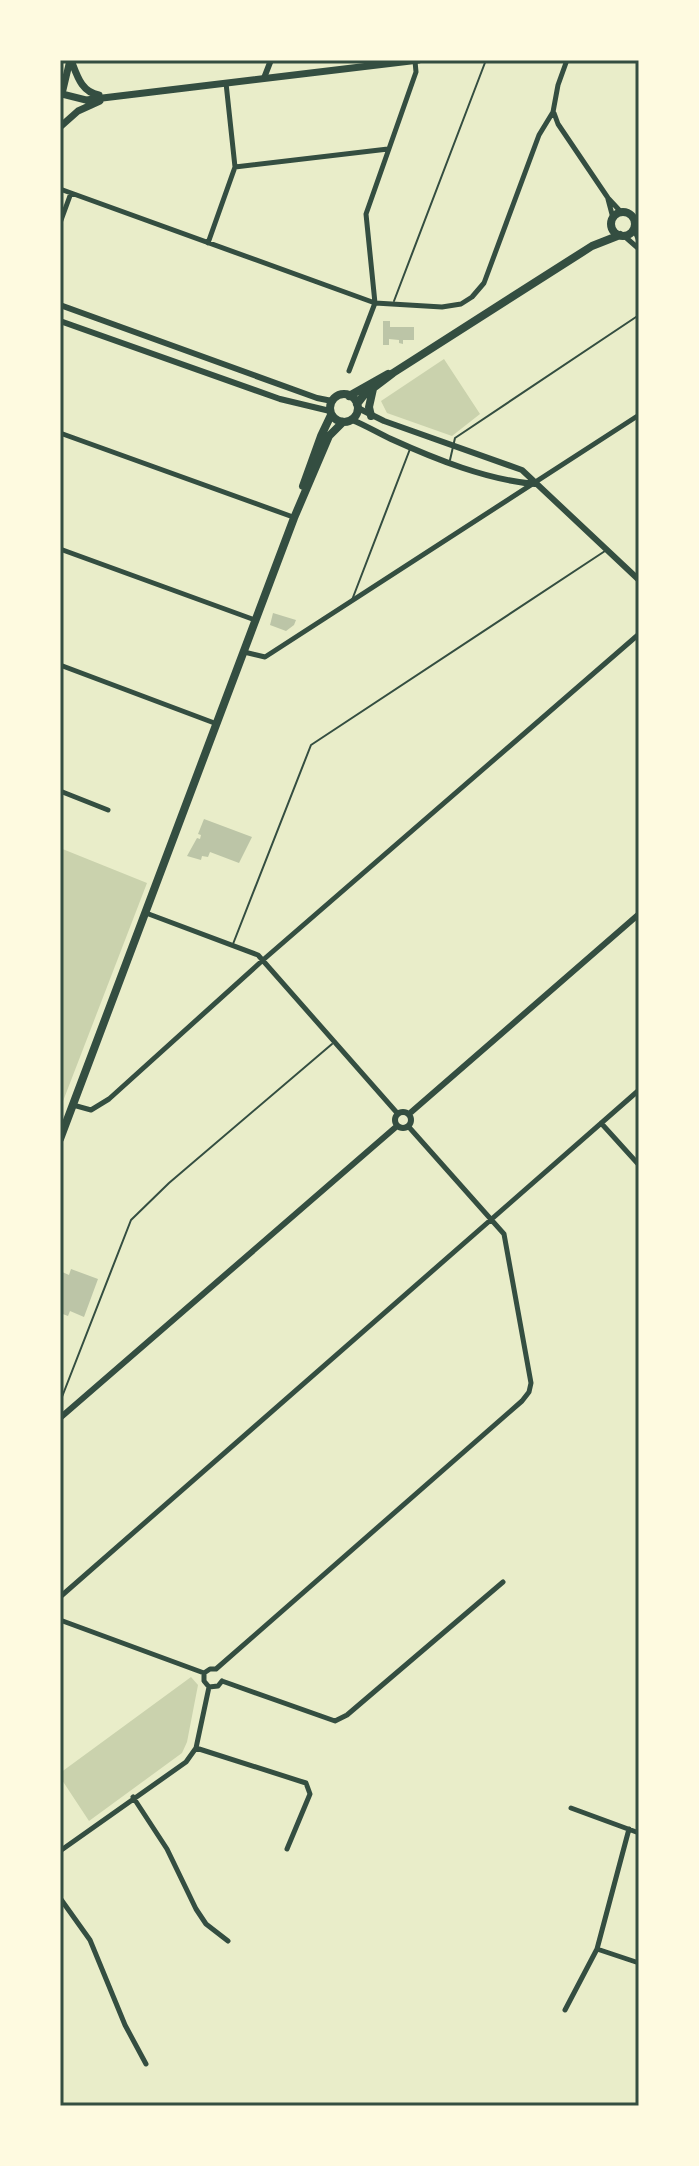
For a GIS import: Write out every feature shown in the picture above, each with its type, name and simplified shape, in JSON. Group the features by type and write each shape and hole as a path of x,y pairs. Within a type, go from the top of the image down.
{"main road":[{"path":"71,60 61,96 86,100 417,60"},
{"path":"71,60 82,85 92,94 109,97"},
{"path":"60,127 78,111 109,97"},
{"path":"592,246 612,222 625,212 639,209"},
{"path":"60,1139 294,518 329,436 347,421 373,388 393,373 592,246 622,235 636,223 625,212"},
{"path":"612,222 622,235"},
{"path":"294,518 331,413 332,401 340,395 349,396 377,378 393,373"},
{"path":"371,416 369,407 373,388"},
{"path":"349,396 357,406"},
{"path":"331,413 347,421"}],"street":[{"path":"264,78 271,60"},
{"path":"349,371 375,303 366,214 416,72 417,60"},
{"path":"60,189 375,303 442,307 461,304 484,283 539,135 553,112 567,60"},
{"path":"208,243 235,167 226,83"},
{"path":"553,112 608,198 625,212"},
{"path":"235,167 388,149"},
{"path":"60,223 71,193"},
{"path":"608,198 612,222"},
{"path":"636,223 639,241"},
{"path":"622,235 639,249"},
{"path":"60,305 332,401"},
{"path":"60,321 280,399 331,413"},
{"path":"357,406 371,416 522,470 639,580"},
{"path":"243,652 265,657 639,415"},
{"path":"347,421 510,482 535,484"},
{"path":"60,433 294,518"},
{"path":"60,549 255,620"},
{"path":"73,1105 91,1110 99,1107 263,960 639,634"},
{"path":"60,665 217,724"},
{"path":"60,791 108,810"},
{"path":"146,913 258,955 398,1114"},
{"path":"409,1114 639,914"},
{"path":"60,1597 639,1090"},
{"path":"397,1126 395,1120 403,1112 409,1114 412,1120 408,1126"},
{"path":"601,1123 639,1165"},
{"path":"60,1418 397,1126 408,1126 504,1234 529,1368 529,1392 499,1422 216,1669"},
{"path":"222,1681 330,1721 347,1715 503,1582"},
{"path":"60,1620 204,1673"},
{"path":"204,1673 216,1669 222,1674 218,1686 209,1687"},
{"path":"204,1673 204,1681 209,1687"},
{"path":"60,1851 186,1762 196,1748 209,1687"},
{"path":"196,1748 306,1783 310,1794 287,1849"},
{"path":"133,1797 167,1849 196,1909 206,1924 228,1941"},
{"path":"571,1808 639,1833"},
{"path":"565,2010 597,1949 629,1829"},
{"path":"60,1898 90,1940 125,2025 146,2064"},
{"path":"597,1949 639,1963"}],"lane":[{"path":"392,306 486,60"},
{"path":"449,461 455,438 639,315"},
{"path":"351,601 410,447"},
{"path":"233,945 311,745 606,550"},
{"path":"60,1402 131,1220 169,1183 334,1042"}],"green space":[{"path":"444,359 480,414 452,436 387,413 381,401"},
{"path":"60,848 147,883 60,1109"},
{"path":"191,1677 198,1685 182,1753 89,1821 60,1773"}],"building":[{"path":"383,321 390,321 390,327 414,327 414,340 403,340 403,344 399,340 389,339 389,345 383,345"},
{"path":"273,613 296,620 294,625 286,631 270,625"},
{"path":"204,819 252,837 239,863 210,852 208,857 202,856 201,860 187,856 197,838 200,839 201,835 198,834"},
{"path":"71,1269 98,1279 84,1317 70,1311 68,1316 60,1313 60,1271 69,1275"}]}
